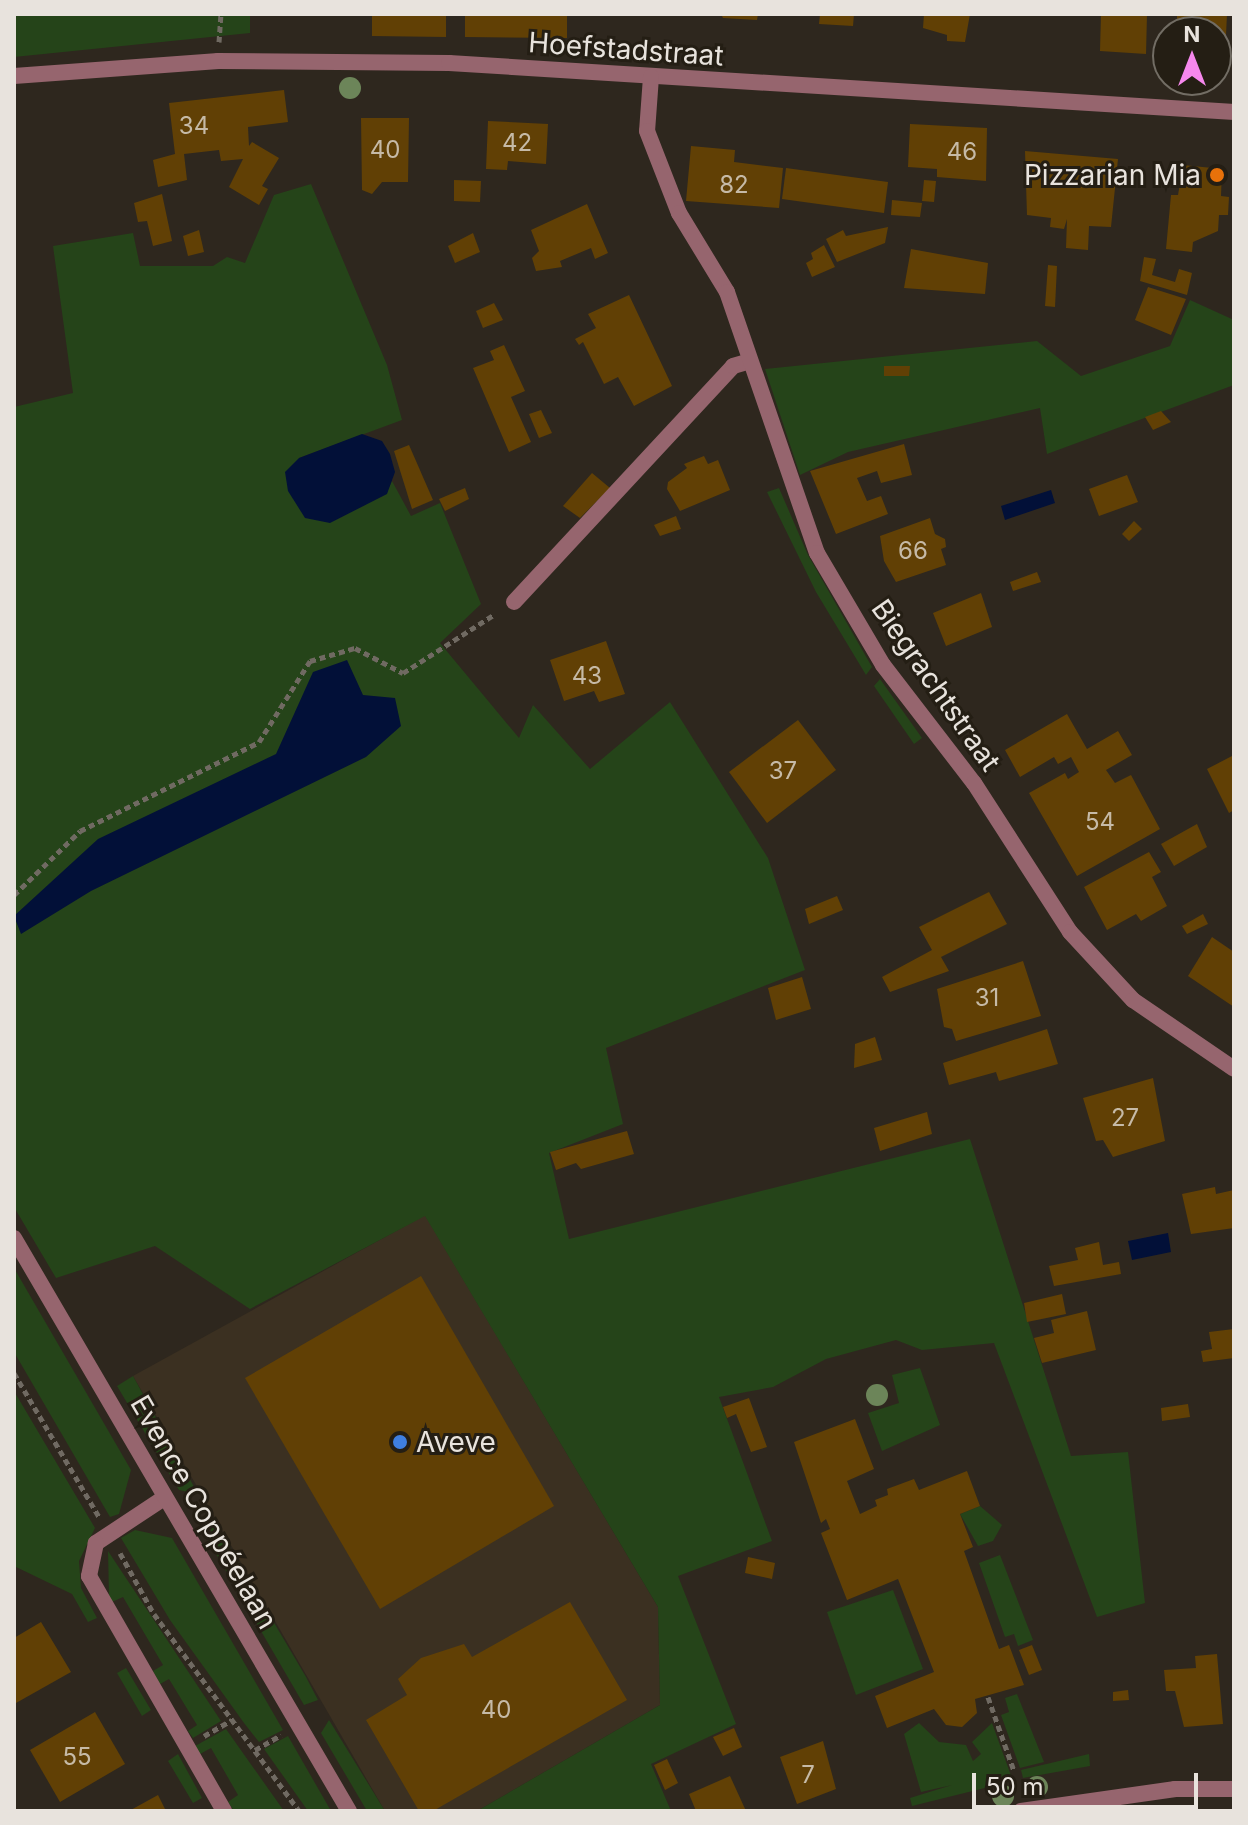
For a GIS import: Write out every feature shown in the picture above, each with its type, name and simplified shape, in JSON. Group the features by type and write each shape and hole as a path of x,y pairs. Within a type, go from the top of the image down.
{"street":[{"name":"Hoefstadstraat","path":"14,76 218,61 449,63 1234,112"},
{"name":"Biegrachtstraat","path":"651,77 647,131 679,213 727,292 817,553 883,665 974,783 1070,932 1133,1000 1234,1069"},
{"path":"514,602 733,366 750,361"},
{"name":"Evence Coppéelaan","path":"14,1238 349,1811"},
{"path":"164,1498 108,1532 96,1543 90,1559 96,1596 224,1811"},
{"path":"1021,1811 1175,1789 1234,1789"}],"path":[{"path":"219,47 221,14"},
{"path":"14,895 80,831 259,742 310,661 355,648 403,673 514,602"},
{"path":"14,1373 154,1614 299,1811"},
{"path":"988,1697 1014,1771"}],"shaded area":[{"path":"425,1215 658,1607 660,1705 477,1811 385,1811 133,1376"}],"green space":[{"path":"14,14 250,14 250,33 14,57"},
{"path":"311,184 387,365 402,420 299,458 386,494 392,481 411,516 440,503 481,604 440,643 519,738 533,705 590,769 670,702 768,858 805,970 606,1048 623,1124 549,1153 569,1239 970,1139 1071,1456 1128,1452 1145,1603 1097,1617 994,1343 922,1350 896,1340 826,1359 773,1387 719,1397 772,1541 678,1576 736,1724 651,1764 671,1811 477,1811 660,1705 658,1607 425,1216 250,1309 155,1246 56,1278 14,1207 14,407 73,393 53,246 133,233 140,266 213,266 227,257 245,263 274,195"},
{"path":"1190,300 1234,320 1234,385 1047,454 1040,408 848,452 800,475 765,369 1037,341 1081,376 1170,346"},
{"path":"779,488 808,555 872,667 866,675 816,592 767,492"},
{"path":"880,679 922,738 914,744 874,686"},
{"path":"14,1268 131,1470 119,1514 110,1517 14,1352"},
{"path":"920,1368 940,1425 882,1451 868,1413 899,1403 892,1375"},
{"path":"133,1376 198,1494 179,1490 117,1386"},
{"path":"14,1391 95,1528 79,1561 81,1588 97,1618 88,1622 72,1594 14,1566"},
{"path":"980,1506 1002,1525 993,1541 978,1546 960,1514"},
{"path":"214,1521 318,1700 304,1705 208,1540"},
{"path":"135,1530 172,1538 283,1730 259,1742 244,1723 170,1620 121,1538"},
{"path":"108,1551 221,1721 193,1738 188,1731 197,1725 169,1679 160,1684 153,1671 163,1665 123,1597 112,1602 109,1596"},
{"path":"1000,1555 1033,1640 1018,1646 1014,1634 1005,1637 979,1563"},
{"path":"893,1590 923,1669 856,1695 827,1612"},
{"path":"126,1668 151,1710 142,1716 117,1673"},
{"path":"1017,1694 1044,1762 1020,1768 1001,1715 1009,1712 1005,1698"},
{"path":"329,1720 385,1811 367,1811 321,1733"},
{"path":"919,1723 939,1742 966,1745 973,1761 981,1754 972,1742 992,1723 1013,1781 912,1806 910,1798 952,1785 921,1792 904,1734"},
{"path":"226,1729 284,1811 234,1811 228,1802 238,1795 211,1748 200,1754 195,1746"},
{"path":"288,1736 331,1811 308,1811 264,1749"},
{"path":"178,1754 202,1798 193,1803 168,1761"},
{"path":"1089,1754 1090,1766 1023,1778 1021,1770"}],"water":[{"path":"362,434 382,441 390,454 395,472 387,494 330,523 305,518 288,491 285,472 299,458"},
{"path":"1051,490 1055,503 1005,520 1001,506"},
{"path":"347,660 363,695 395,698 401,726 366,757 91,891 21,934 14,916 98,839 276,754 313,672"},
{"path":"1168,1233 1171,1252 1132,1260 1128,1241"}],"building":[{"path":"372,14 446,14 446,37 372,36"},
{"path":"465,14 567,14 567,38 465,37"},
{"path":"721,14 758,14 757,20 723,18"},
{"path":"820,14 854,14 853,26 819,24"},
{"path":"924,14 970,14 965,42 947,41 947,35 923,28"},
{"path":"1101,14 1147,14 1146,54 1100,51"},
{"path":"1177,14 1227,14 1227,16"},
{"path":"284,90 288,122 248,127 249,146 252,142 279,158 262,186 268,189 259,205 229,187 243,159 221,161 219,150 184,154 187,180 158,187 153,160 175,154 169,103"},
{"path":"361,118 409,118 408,182 382,182 372,194 362,190"},
{"path":"488,121 548,124 546,164 508,161 507,170 486,169"},
{"path":"910,124 987,128 986,181 937,177 937,169 908,167"},
{"path":"691,146 735,150 734,162 783,168 779,208 686,201"},
{"path":"1025,151 1118,159 1111,227 1089,226 1088,250 1066,248 1067,219 1064,229 1050,227 1051,218 1027,215"},
{"path":"1183,165 1222,169 1221,196 1229,197 1228,215 1219,215 1218,231 1193,242 1192,252 1166,249 1171,195 1178,195"},
{"path":"786,168 888,182 884,213 782,199"},
{"path":"454,180 481,181 480,202 454,201"},
{"path":"924,180 936,181 934,202 922,201"},
{"path":"162,194 172,241 153,246 147,221 138,222 134,203"},
{"path":"892,200 922,203 920,217 891,215"},
{"path":"587,204 608,253 595,259 591,248 560,261 562,267 536,271 532,258 539,251 531,230"},
{"path":"888,227 885,243 837,262 826,239 843,230 846,236"},
{"path":"199,230 204,252 188,256 183,236"},
{"path":"473,233 480,252 455,263 448,246"},
{"path":"824,245 835,267 812,277 806,263 813,259 811,253"},
{"path":"911,249 988,263 985,294 904,288"},
{"path":"1144,257 1156,259 1152,275 1175,282 1179,269 1192,273 1187,295 1140,281"},
{"path":"1048,265 1057,266 1055,307 1045,306"},
{"path":"1148,287 1186,299 1171,335 1135,320"},
{"path":"629,295 672,386 634,406 618,377 604,384 583,342 579,345 575,339 596,328 588,314"},
{"path":"494,303 503,320 483,328 476,311"},
{"path":"504,345 525,391 511,397 531,442 509,452 473,368 494,360 490,351"},
{"path":"884,366 910,366 909,376 884,376"},
{"path":"541,410 552,433 539,438 529,414"},
{"path":"1161,411 1171,422 1153,430 1145,417"},
{"path":"904,444 912,475 881,483 877,471 857,478 867,501 881,496 888,514 836,534 810,471"},
{"path":"409,445 433,500 412,509 394,451"},
{"path":"704,456 708,464 718,460 730,490 680,511 667,489 668,482 687,468 684,464"},
{"path":"592,473 610,488 580,518 563,506"},
{"path":"1127,475 1138,502 1099,516 1089,489"},
{"path":"465,488 469,499 445,511 439,499"},
{"path":"676,516 681,529 660,536 654,525"},
{"path":"930,518 935,534 945,539 946,547 941,549 946,565 896,582 884,561 880,536"},
{"path":"1134,521 1142,529 1129,541 1122,534"},
{"path":"1037,572 1041,582 1013,591 1010,582"},
{"path":"981,593 992,627 946,646 933,613"},
{"path":"606,641 625,694 599,702 594,691 564,701 550,660"},
{"path":"1067,714 1087,749 1118,731 1132,755 1106,770 1115,783 1131,775 1160,829 1077,876 1029,793 1065,773 1068,779 1079,772 1071,757 1058,764 1054,757 1020,777 1005,750"},
{"path":"798,720 836,770 767,823 729,772"},
{"path":"1232,756 1234,810 1229,813 1207,769"},
{"path":"1197,824 1207,847 1174,866 1161,844"},
{"path":"1149,852 1161,872 1152,877 1167,906 1141,921 1136,914 1107,930 1084,887"},
{"path":"989,892 1007,924 941,957 949,971 890,992 882,977 932,950 919,927"},
{"path":"837,896 843,910 809,924 805,909"},
{"path":"1203,914 1208,924 1187,934 1182,926"},
{"path":"1212,937 1234,952 1234,1007 1188,976"},
{"path":"1023,961 1041,1016 956,1041 952,1029 944,1027 937,989"},
{"path":"802,977 811,1009 776,1020 768,988"},
{"path":"1047,1029 1058,1064 999,1081 996,1072 949,1085 943,1063"},
{"path":"875,1037 882,1060 854,1068 855,1044"},
{"path":"1153,1078 1165,1141 1113,1157 1103,1140 1096,1141 1083,1098"},
{"path":"927,1112 932,1134 880,1151 874,1128"},
{"path":"627,1131 634,1154 581,1169 576,1163 556,1170 550,1152"},
{"path":"1215,1187 1216,1194 1234,1190 1234,1228 1191,1234 1182,1194"},
{"path":"1099,1242 1103,1265 1119,1262 1121,1274 1054,1286 1049,1266 1078,1260 1075,1248"},
{"name":"Aveve","path":"421,1276 554,1506 380,1609 245,1378"},
{"path":"1062,1294 1066,1314 1027,1322 1024,1303"},
{"path":"1087,1311 1096,1350 1042,1363 1034,1338 1054,1333 1051,1320"},
{"path":"1234,1329 1234,1358 1203,1362 1201,1351 1212,1349 1209,1332"},
{"path":"749,1398 767,1447 751,1452 736,1414 727,1418 723,1407"},
{"path":"1188,1404 1190,1417 1162,1421 1161,1408"},
{"path":"855,1419 874,1469 847,1481 860,1514 877,1506 875,1500 888,1495 887,1489 914,1479 919,1490 967,1471 980,1506 960,1514 973,1547 964,1551 999,1649 1009,1645 1024,1685 975,1699 977,1713 962,1727 946,1725 934,1709 887,1728 875,1696 934,1672 898,1579 847,1600 821,1533 830,1529 826,1519 821,1523 794,1442"},
{"path":"748,1557 775,1563 772,1579 745,1573"},
{"path":"570,1602 627,1700 433,1811 419,1811 366,1720 407,1695 398,1679 421,1658 464,1644 472,1657"},
{"path":"41,1622 71,1672 16,1703 14,1638"},
{"path":"1032,1645 1042,1670 1029,1675 1019,1650"},
{"path":"1217,1654 1223,1724 1184,1727 1175,1691 1166,1691 1164,1670 1196,1668 1195,1656"},
{"path":"1128,1690 1129,1700 1113,1701 1113,1692"},
{"path":"95,1712 125,1764 60,1802 30,1750"},
{"path":"734,1728 742,1747 723,1756 713,1737"},
{"path":"823,1741 836,1789 797,1804 780,1757"},
{"path":"667,1759 678,1783 665,1790 654,1765"},
{"path":"730,1776 746,1811 696,1811 689,1794"},
{"path":"158,1795 166,1811 129,1811"}],"place":[{"name":"Pizzarian Mia","path":"1217,175"},
{"name":"Aveve","path":"400,1442"}]}
